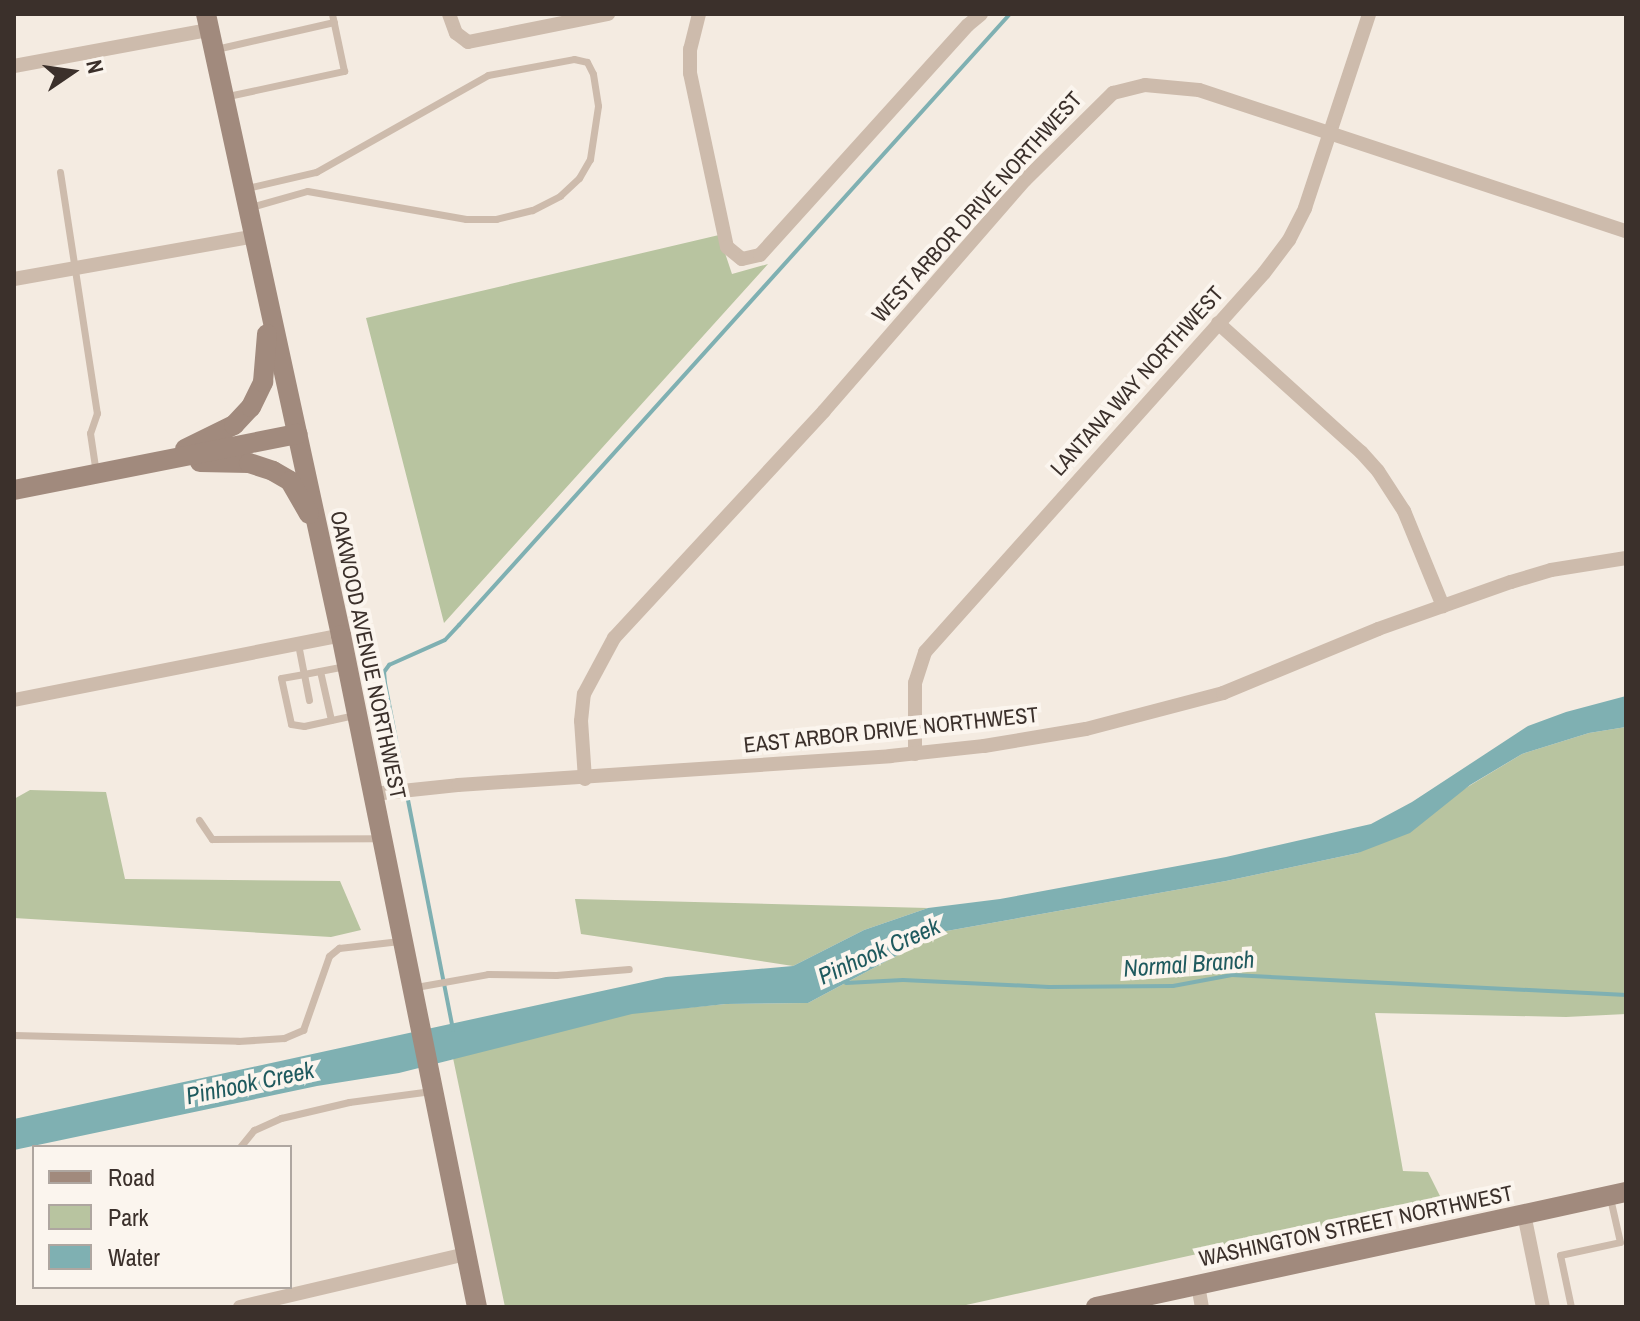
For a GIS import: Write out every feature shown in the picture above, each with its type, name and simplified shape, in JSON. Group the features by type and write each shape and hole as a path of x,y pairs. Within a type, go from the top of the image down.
{"street":[{"path":"449,14 456,33 468,42 608,14"},
{"path":"699,14 690,49 690,73 727,247 742,259 760,255 981,14"},
{"name":"LANTANA WAY NORTHWEST","path":"915,754 915,683 925,652 1264,273 1289,240 1305,208 1369,14"},
{"path":"14,66 210,31"},
{"name":"OAKWOOD AVENUE NORTHWEST","path":"210,31 341,635 477,1307"},
{"name":"WEST ARBOR DRIVE NORTHWEST","path":"585,779 581,721 584,694 614,638 1091,111 1113,93 1130,87 1160,85 1199,90 1626,231"},
{"path":"14,279 255,236"},
{"path":"164,460 234,425 251,407 263,382 268,352 263,273"},
{"path":"1218,323 1361,452 1378,471 1404,511 1443,606"},
{"path":"14,490 298,434"},
{"path":"164,460 249,463 273,471 290,481 320,538"},
{"name":"EAST ARBOR DRIVE NORTHWEST","path":"373,794 915,754 1086,729 1223,693 1443,606 1551,570 1626,558"},
{"path":"14,700 341,635"},
{"name":"WASHINGTON STREET NORTHWEST","path":"1096,1307 1618,1194"},
{"path":"1524,1214 1543,1307"},
{"path":"240,1307 466,1254"},
{"path":"1198,1285 1202,1307"}],"lane":[{"path":"210,31 333,18 344,71 224,97"},
{"path":"574,59 587,62 593,74 598,106 590,159 579,178 560,196 532,210 496,219 466,219 307,191 247,198 316,172 488,75 574,59"},
{"path":"60,172 97,413 90,433 96,474"},
{"path":"298,644 309,700"},
{"path":"347,666 281,678 291,724 357,714"},
{"path":"320,671 331,720"},
{"path":"199,820 212,839 382,838"},
{"path":"14,1035 238,1041 284,1038 303,1030 329,956 339,948 402,941"},
{"path":"412,988 456,979 629,969"},
{"path":"242,1145 254,1130 281,1118 349,1102 433,1091"},
{"path":"1571,1307 1560,1255 1620,1242 1618,1194"}],"green space":[{"path":"719,235 732,274 768,264 444,623 366,318"},
{"path":"1626,727 1626,1014 1566,1017 1375,1013 1403,1171 1428,1172 1442,1200 957,1307 505,1307 453,1058 632,1013 726,1004 808,1003 941,932 1226,881 1358,853 1522,754 1589,733"},
{"path":"30,790 106,792 125,879 340,881 361,930 331,937 14,918 14,799"},
{"path":"575,899 928,908 864,930 793,966 581,934"}],"water":[{"name":"Pinhook Creek","path":"1626,696 1626,727 1589,733 1522,754 1470,785 1410,833 1358,853 1226,881 941,932 808,1003 726,1004 632,1014 399,1073 317,1086 14,1150 14,1119 666,977 793,966 864,930 928,908 1000,899 1226,857 1371,824 1412,802 1528,726"}],"waterway":[{"path":"405,786 385,683 384,672 389,665 445,640 1010,14"},
{"path":"407,795 453,1030"},
{"name":"Normal Branch","path":"846,983 903,980 1049,987 1173,986 1232,975 1626,995"}]}
